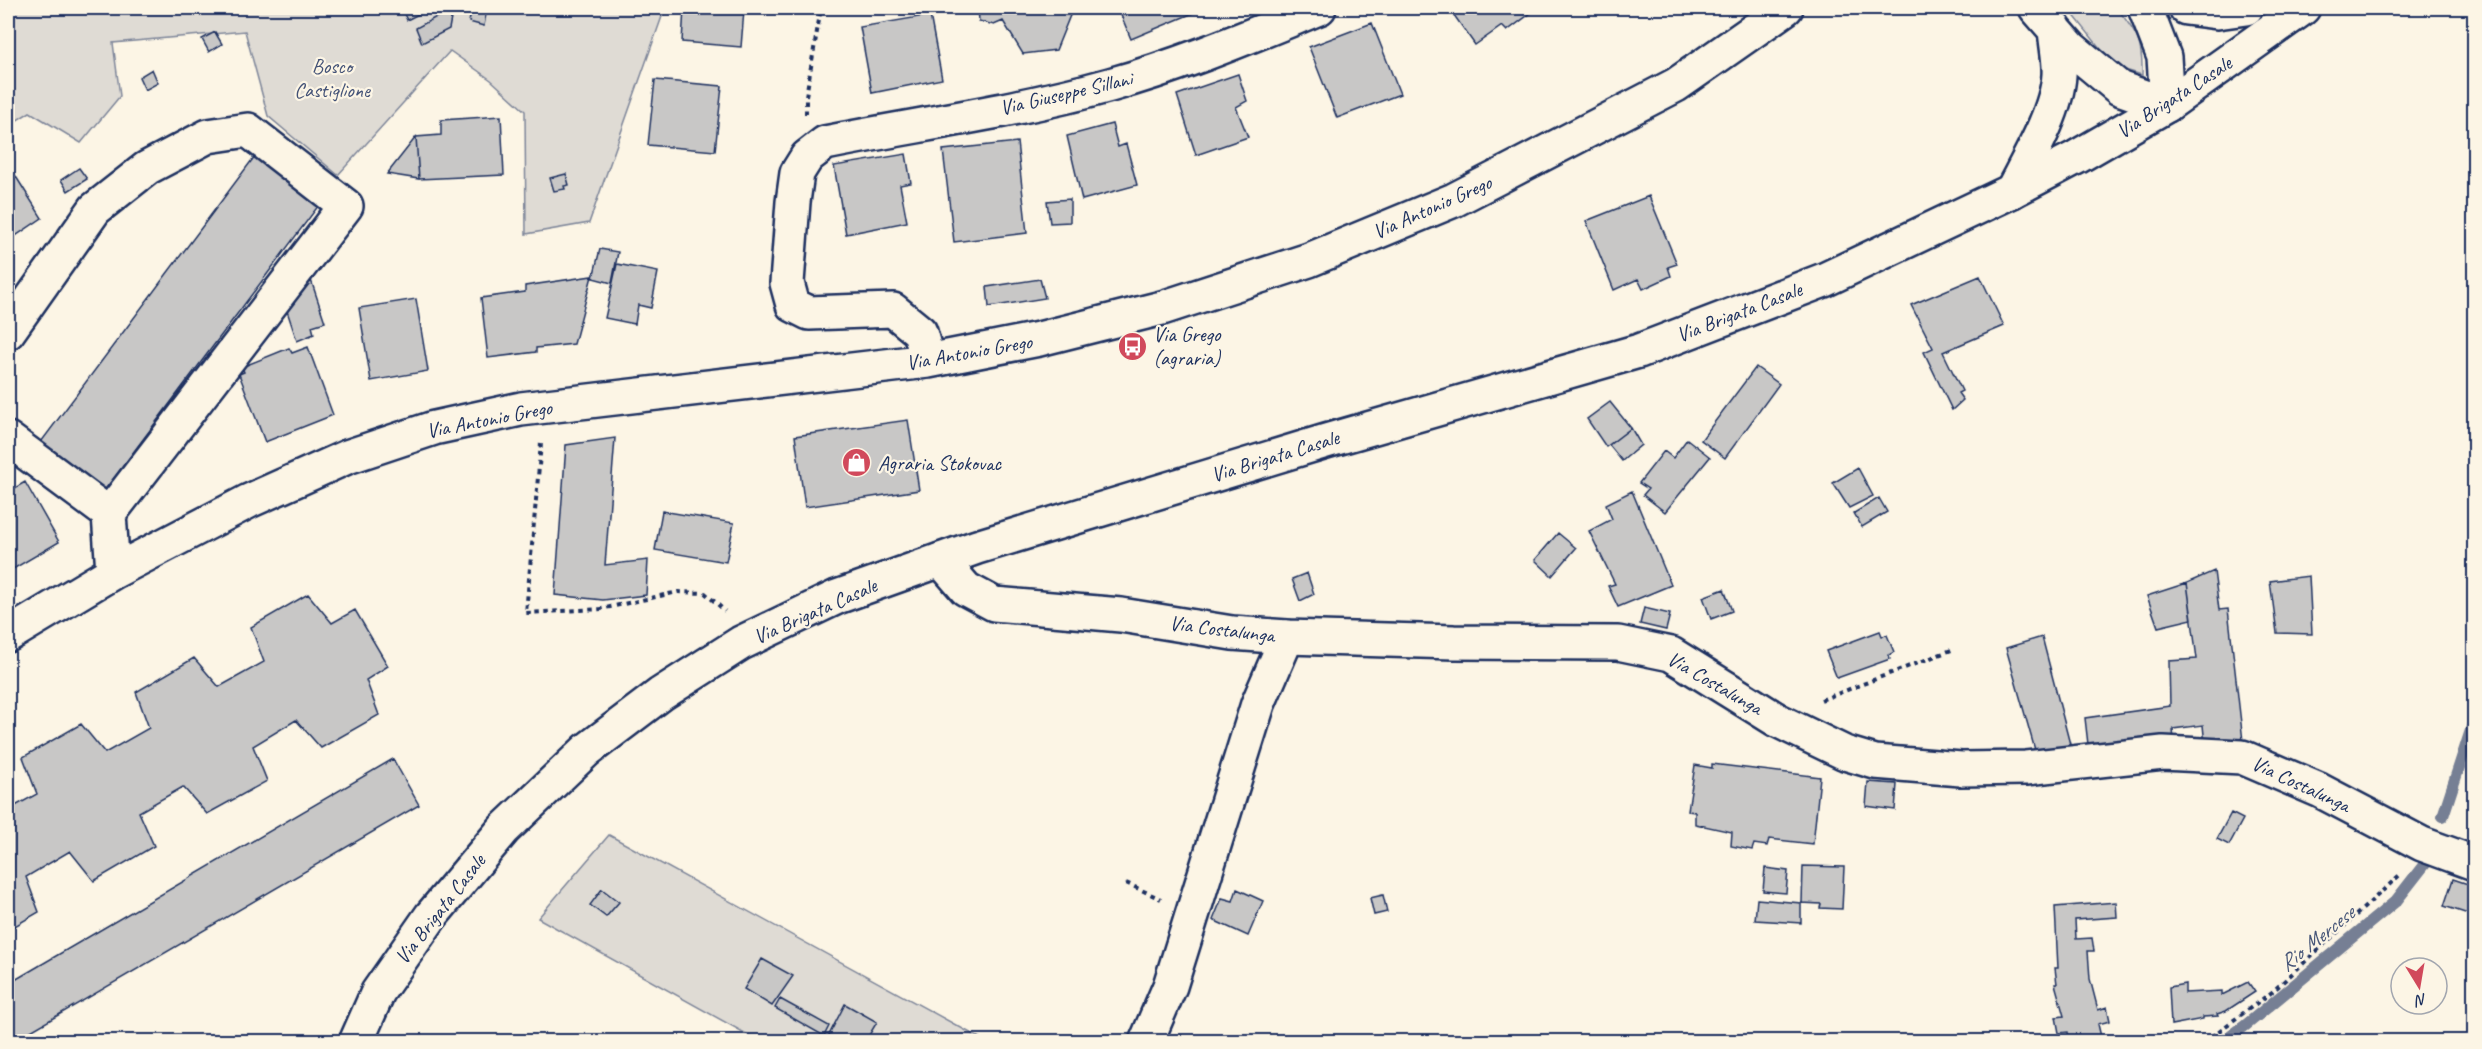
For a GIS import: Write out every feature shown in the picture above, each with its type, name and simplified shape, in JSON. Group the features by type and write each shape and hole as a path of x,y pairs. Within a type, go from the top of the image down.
{"street":[{"name":"Via Giuseppe Sillani","path":"807,157 825,143 1026,104 1109,85 1184,62 1319,8"},
{"name":"Via Antonio Grego","path":"8,635 113,572 249,501 347,457 434,428 521,409 928,361 1040,339 1162,308 1309,260 1454,200 1676,85 1786,8"},
{"path":"2045,18 2071,48 2119,88 2167,105 2164,57 2145,8"},
{"path":"2186,8 2217,12 2246,8"},
{"name":"Via Brigata Casale","path":"356,1041 378,992 431,916 504,829 587,750 661,694 741,643 837,597 941,560 1315,444 1639,351 1824,280 2012,191 2167,105 2304,8"},
{"path":"2012,191 2041,135 2060,76 2045,18"},
{"path":"8,332 95,209 147,168 208,135 248,130 346,206 109,514 113,572"},
{"path":"807,157 798,173 793,202 787,283 793,305 809,313 893,310 920,332 928,361"},
{"path":"8,439 109,514"},
{"name":"Via Costalunga","path":"941,560 966,589 994,604 1121,615 1232,633 1454,642 1618,643 1671,654 1777,720 1845,753 1875,762 1972,769 2026,768 2163,753 2242,758 2319,790 2422,844 2475,863"},
{"path":"1146,1041 1170,986 1258,704 1287,637"}],"path":[{"path":"807,157 806,96 821,8"},
{"path":"541,442 526,613 601,609 678,592 705,593 724,608 741,643"},
{"path":"1777,720 1790,712 1953,649"},
{"path":"2204,1041 2271,992 2406,869 2422,844"}],"green space":[{"name":"Bosco Castiglione","path":"8,8 665,8 589,223 526,234 525,111 491,80 450,51 338,175 268,116 245,31 113,43 120,96 81,143 30,112 8,126"},
{"path":"2068,8 2117,8 2140,46 2142,75 2122,69 2104,53"},
{"path":"609,835 985,1041 759,1041 538,918"}],"building":[{"path":"401,8 430,8 407,20"},
{"path":"453,8 449,29 422,43 416,28"},
{"path":"472,8 487,8 484,26 469,22"},
{"path":"684,8 744,10 741,47 682,42"},
{"path":"978,8 1073,8 1056,50 1023,54 1003,21 994,25 979,21"},
{"path":"1118,8 1197,8 1198,11 1131,39"},
{"path":"1449,8 1534,8 1535,10 1507,31 1502,26 1475,45"},
{"path":"930,15 942,79 872,93 860,27"},
{"path":"1372,23 1400,94 1337,118 1309,47"},
{"path":"215,32 222,44 209,52 202,39"},
{"path":"152,69 158,83 145,90 139,77"},
{"path":"1238,74 1247,101 1236,107 1248,137 1196,155 1177,95"},
{"path":"655,80 722,86 715,151 648,145"},
{"path":"501,116 504,175 419,179 416,137 441,135 441,120"},
{"path":"1112,124 1118,147 1126,144 1137,185 1082,200 1067,136"},
{"path":"416,137 419,179 387,174"},
{"path":"1017,142 1027,233 954,242 943,150"},
{"path":"258,152 322,201 105,490 41,442"},
{"path":"906,154 911,183 900,185 907,222 846,234 834,166"},
{"path":"8,164 42,218 8,241"},
{"path":"79,168 87,179 68,191 61,180"},
{"path":"566,174 569,185 564,186 565,189 554,191 550,178"},
{"path":"1649,196 1677,264 1668,267 1671,276 1643,289 1638,279 1614,290 1586,221"},
{"path":"1070,199 1070,222 1050,223 1047,201"},
{"path":"600,249 618,252 612,283 593,278"},
{"path":"617,264 658,272 651,308 638,305 635,324 605,318"},
{"path":"592,276 574,344 536,348 536,352 488,358 481,298 525,292 525,286"},
{"path":"1980,276 2004,326 1943,352 1962,391 1958,393 1963,400 1952,410 1924,352 1933,348 1911,305"},
{"path":"310,277 325,322 312,326 314,334 297,341 286,308"},
{"path":"1040,279 1045,298 989,307 987,287"},
{"path":"416,299 428,371 371,381 359,308"},
{"path":"308,347 333,415 265,442 239,374 244,372 242,367 289,348 292,353"},
{"path":"1756,367 1779,384 1725,458 1701,440"},
{"path":"1610,402 1631,428 1606,447 1587,419"},
{"name":"Agraria Stokovac","path":"908,420 919,490 805,507 795,436"},
{"path":"1631,428 1641,445 1622,461 1609,445"},
{"path":"615,438 605,565 648,560 646,595 603,600 555,595 566,445"},
{"path":"1687,439 1710,457 1665,512 1643,495 1648,489 1639,483 1664,451 1673,458"},
{"path":"1858,468 1873,496 1849,508 1833,483"},
{"path":"25,482 59,542 8,572 8,492"},
{"path":"1632,491 1671,585 1618,607 1608,586 1615,584 1589,531 1612,519 1606,504"},
{"path":"1879,498 1887,512 1862,527 1854,513"},
{"path":"662,511 734,523 726,562 655,550"},
{"path":"1558,533 1576,548 1552,576 1535,560"},
{"path":"2214,571 2219,610 2228,609 2243,741 2205,745 2203,725 2173,729 2174,741 2089,753 2085,718 2170,706 2169,661 2197,659 2187,583"},
{"path":"1307,573 1314,594 1300,601 1292,579"},
{"path":"2309,576 2312,634 2277,633 2270,581"},
{"path":"2187,583 2192,619 2158,627 2147,596"},
{"path":"1724,589 1732,611 1711,619 1703,597"},
{"path":"308,594 332,623 355,610 388,666 366,680 379,715 321,748 296,720 253,746 267,781 207,814 183,787 139,812 154,846 94,881 70,851 26,877 39,912 8,930 8,810 37,794 23,757 81,724 105,753 149,728 136,692 194,658 219,687 264,662 251,627"},
{"path":"1644,608 1670,614 1666,630 1640,624"},
{"path":"1880,631 1882,636 1887,635 1894,652 1889,655 1890,659 1837,678 1826,651"},
{"path":"2042,637 2072,752 2037,757 2006,648"},
{"path":"393,759 419,805 12,1042 8,1042 8,984"},
{"path":"1712,764 1820,777 1813,844 1769,839 1767,846 1754,844 1752,850 1731,846 1732,832 1695,824 1695,812 1688,811 1695,765 1712,768"},
{"path":"1868,782 1897,784 1895,810 1866,806"},
{"path":"2231,813 2243,819 2229,845 2217,839"},
{"path":"1803,866 1844,867 1842,909 1820,908 1821,904 1802,903"},
{"path":"1765,868 1788,871 1786,893 1763,891"},
{"path":"2453,879 2474,886 2474,916 2444,906"},
{"path":"602,889 619,902 606,917 590,905"},
{"path":"1237,889 1263,901 1248,936 1213,920 1222,898 1233,901"},
{"path":"1383,895 1387,912 1374,915 1370,898"},
{"path":"1757,899 1801,903 1801,923 1755,920"},
{"path":"2116,902 2117,917 2075,920 2076,939 2092,938 2094,951 2088,951 2090,979 2098,1010 2107,1007 2110,1021 2098,1024 2101,1037 2083,1042 2069,1042 2068,1032 2059,1033 2056,1017 2064,1016 2055,984 2057,984 2055,968 2058,968 2055,907"},
{"path":"762,959 793,976 772,1006 744,989"},
{"path":"2248,982 2255,992 2226,1011 2217,1014 2218,1016 2203,1017 2203,1019 2171,1025 2169,987 2185,984 2185,993 2222,991 2222,995"},
{"path":"780,999 829,1026 824,1036 775,1008"},
{"path":"845,1004 877,1022 865,1042 841,1042 829,1035"},
{"path":"1947,1036 1976,1038 1976,1042 1947,1042"}],"waterway":[{"name":"Rio Mercese","path":"2443,816 2474,721"},
{"name":"Rio Mercese","path":"2223,1042 2396,901 2428,860"}],"place":[{"name":"Via Grego (agraria)","path":"1132,346"},
{"name":"Agraria Stokovac","path":"857,463"}]}
